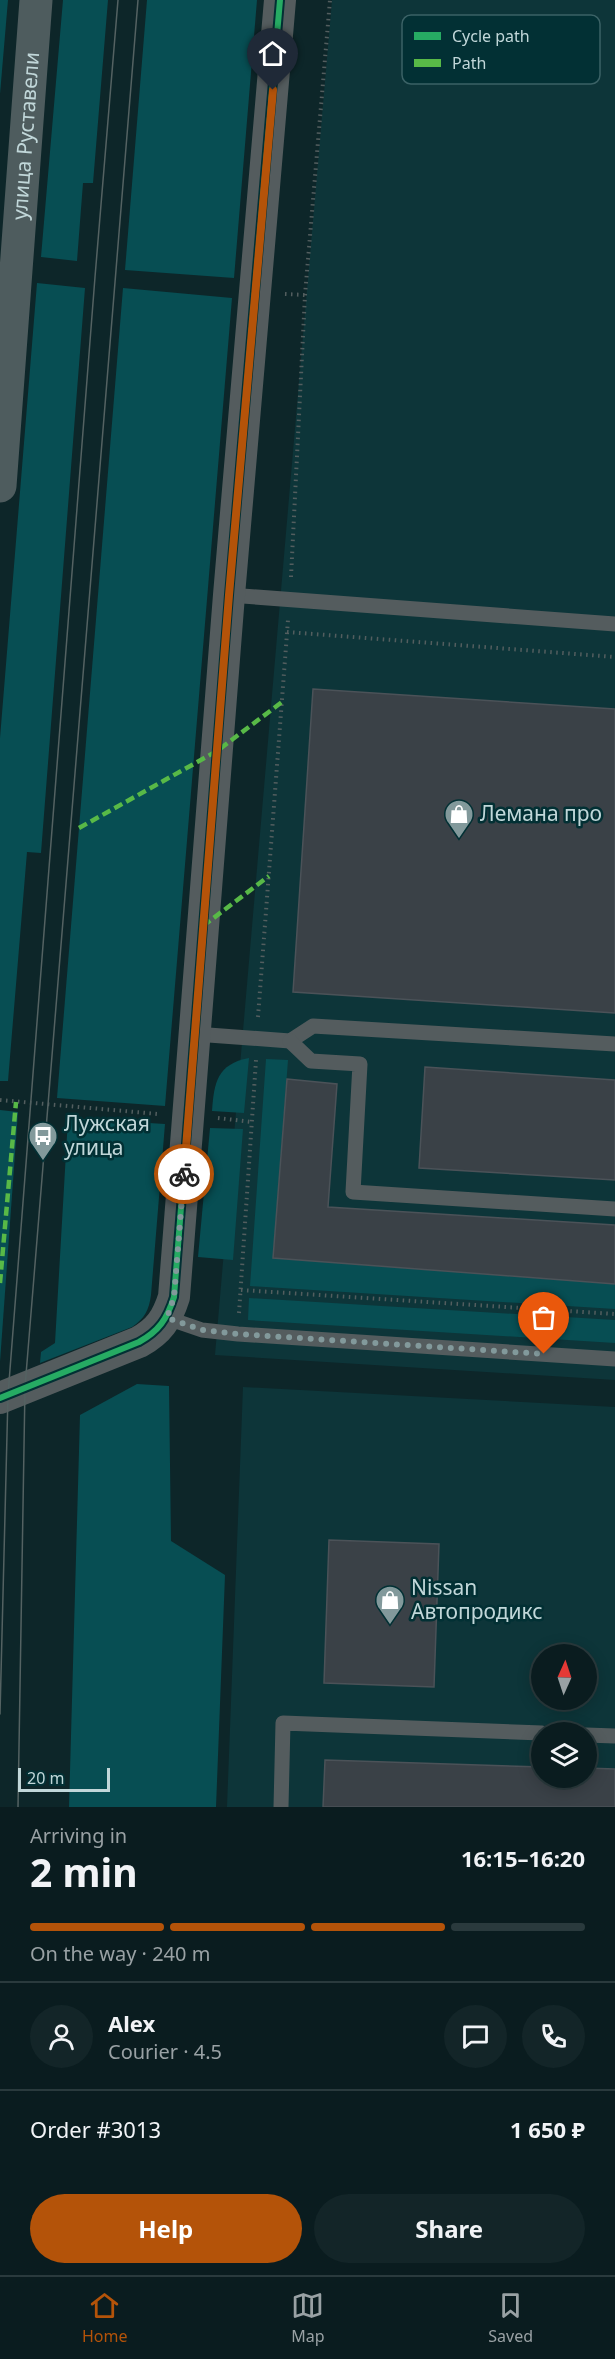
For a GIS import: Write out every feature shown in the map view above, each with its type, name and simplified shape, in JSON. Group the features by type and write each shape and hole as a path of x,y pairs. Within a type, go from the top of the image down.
{"main road":[{"name":"улица Руставели","path":"0,486 36,0"}],"street":[{"path":"0,1398 154,1334 167,1318 174,1297 229,595 280,0"}],"lane":[{"path":"229,595 615,624"},
{"path":"195,1034 290,1041 313,1026 615,1044"},
{"path":"290,1041 311,1061 360,1064 353,1192 615,1209"},
{"path":"167,1318 202,1330 238,1334 615,1359"},
{"path":"281,1807 283,1724 531,1733"},
{"path":"597,1735 615,1736"}],"path":[{"path":"238,1334 287,632 305,296 330,0"},
{"path":"278,293 305,296"},
{"path":"287,632 615,657"},
{"path":"0,1100 165,1114"},
{"path":"211,1118 252,1122"},
{"path":"241,1290 615,1314"}],"shaded area":[{"path":"0,0 8,0 0,94"},
{"path":"63,0 108,0 93,183 83,183 77,261 41,257"},
{"path":"147,0 257,0 234,278 125,270"},
{"path":"332,0 615,0 615,1380 215,1355"},
{"path":"37,283 85,288 41,853 27,852 8,1081 0,1081 0,738"},
{"path":"123,288 232,298 165,1106 57,1098"},
{"path":"249,1058 244,1113 212,1111 219,1076 230,1065"},
{"path":"266,1059 288,1060 273,1258 615,1284 615,1309 250,1286"},
{"path":"0,1110 18,1112 0,1362"},
{"path":"68,1118 165,1124 151,1295 146,1313 132,1327 40,1363 41,1352 55,1343"},
{"path":"210,1128 243,1129 233,1260 198,1257"},
{"path":"249,1298 615,1320 615,1343 248,1320"},
{"path":"137,1384 169,1386 171,1541 225,1575 216,1807 69,1807 80,1415"},
{"path":"243,1387 615,1407 615,1807 227,1807"}],"building":[{"name":"Лемана про","path":"313,689 615,709 615,1013 293,992"},
{"path":"425,1067 615,1080 615,1180 419,1168"},
{"path":"287,1079 337,1084 328,1207 615,1225 615,1284 273,1258"},
{"path":"329,1540 439,1544 434,1687 324,1683"},
{"path":"325,1760 531,1767 531,1788 597,1788 597,1768 615,1769 615,1807 323,1807"}],"tram line":[{"path":"0,1714 8,1395 118,0"},
{"path":"18,1807 25,1387 138,0"}],"marked path":[{"path":"79,828 217,751 282,702"},
{"path":"203,926 269,876"},
{"path":"0,1283 16,1102"}],"cycle path":[{"path":"0,1398 139,1342 161,1324 174,1297 229,595 280,0"}],"way so far":[{"path":"184,1174 174,1297 167,1318 202,1330 238,1334 544,1354"}],"place":[{"name":"Лемана про","path":"459,840"},
{"name":"Лужская улица","path":"43,1162"},
{"name":"Nissan Автопродикс","path":"390,1626"}],"route":[{"path":"184,1174 229,595 273,90"}]}
